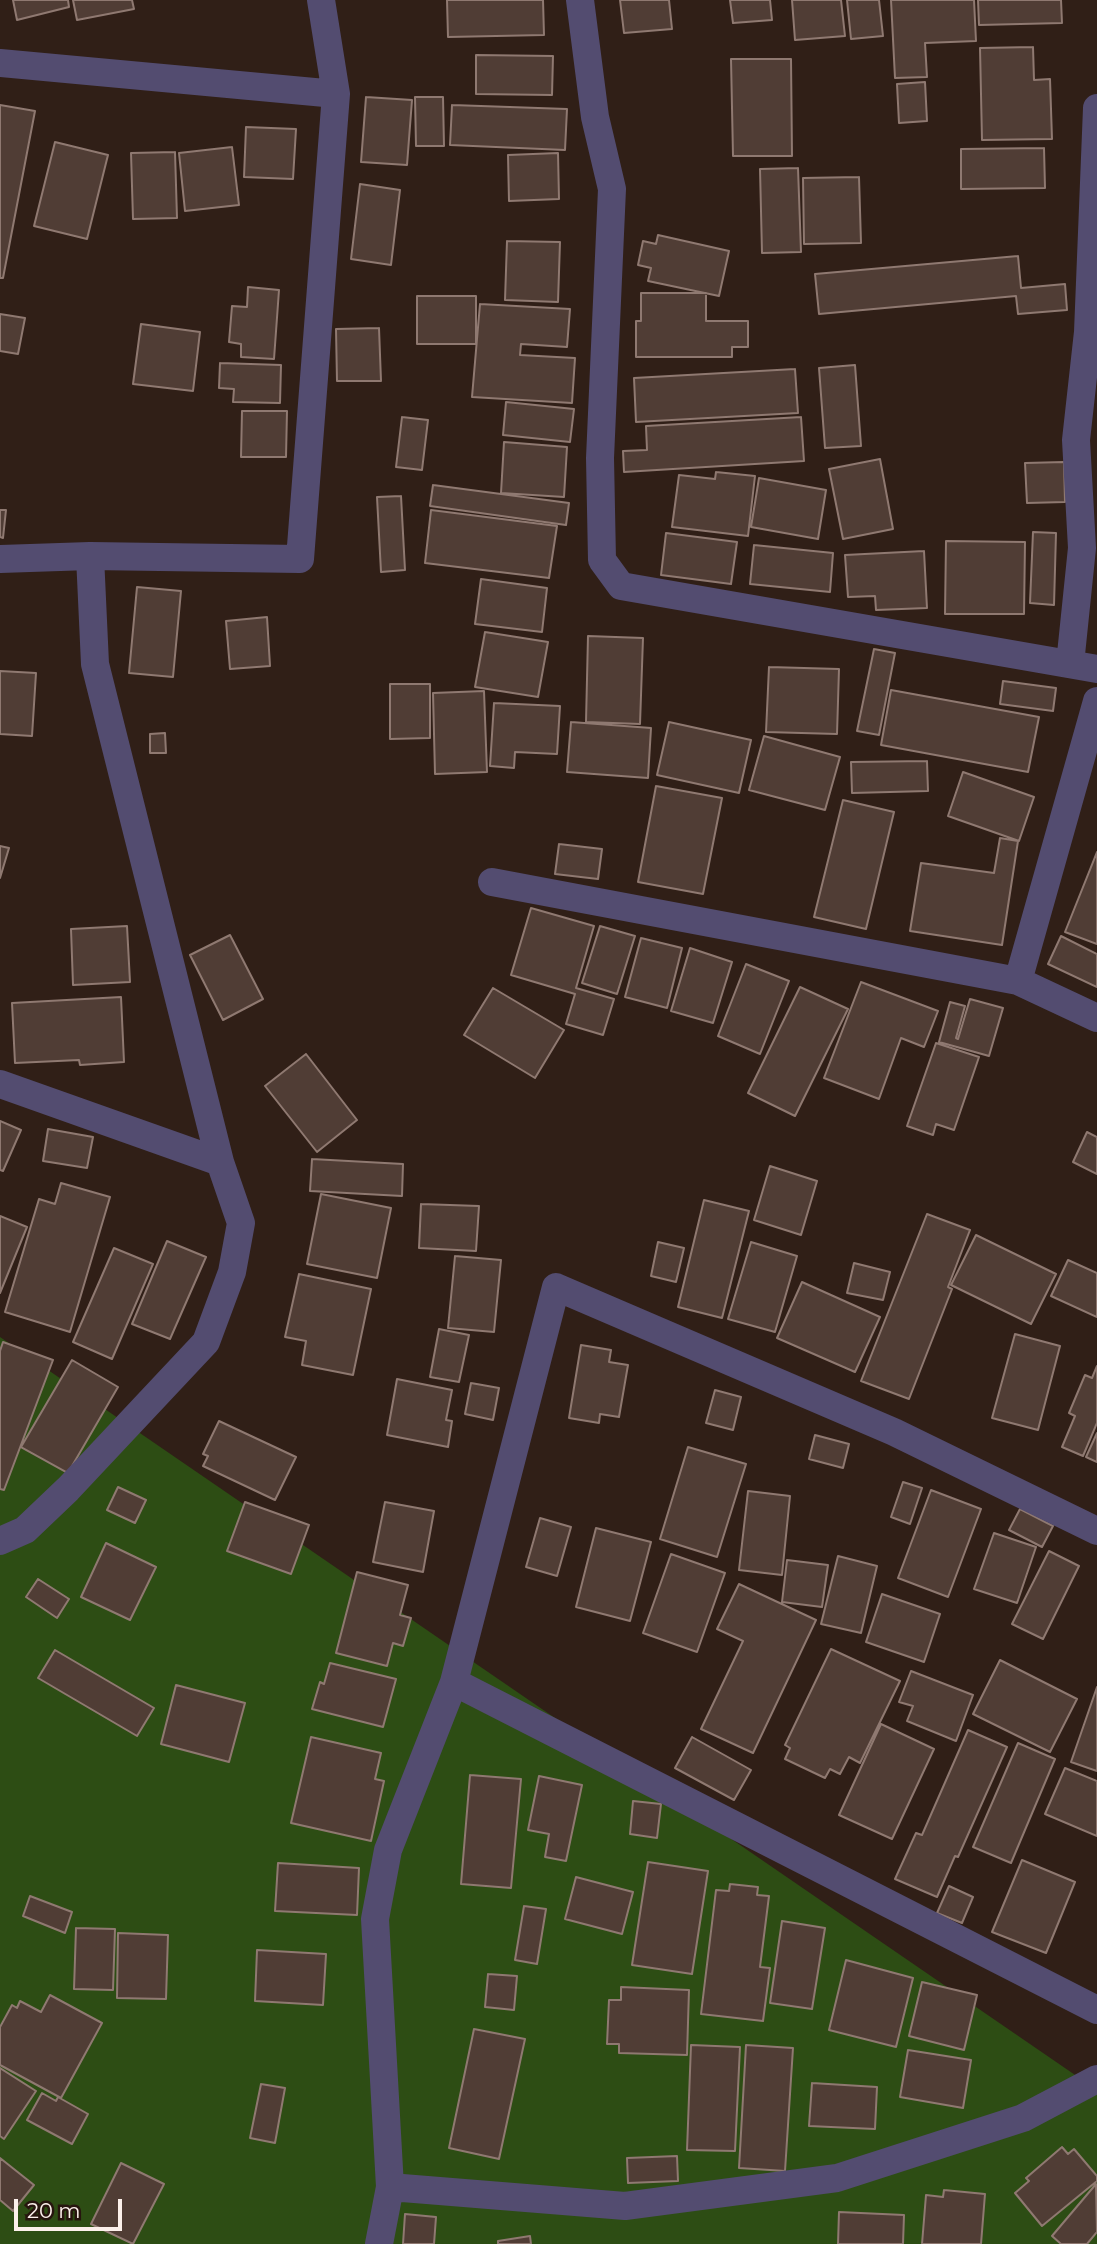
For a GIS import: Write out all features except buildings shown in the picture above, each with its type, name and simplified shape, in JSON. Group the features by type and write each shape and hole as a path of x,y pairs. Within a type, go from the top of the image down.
{"street":[{"path":"0,559 90,556 300,559 336,94 321,0"},
{"path":"580,0 595,117 612,189 600,458 601,560 621,586 1097,669"},
{"path":"0,63 336,94"},
{"path":"1070,664 1082,548 1076,440 1093,331 1097,108"},
{"path":"0,1541 25,1530 68,1489 206,1342 232,1272 240,1223 220,1161 95,664 90,556"},
{"path":"1018,981 1097,701"},
{"path":"492,883 1018,981 1097,1018"},
{"path":"0,1084 220,1161"},
{"path":"379,2244 390,2187 375,1919 388,1850 454,1682 556,1287 894,1432 1097,1531"},
{"path":"454,1682 1097,2010"},
{"path":"390,2187 625,2206 837,2178 1023,2118 1097,2079"}],"green space":[{"path":"0,1337 1097,2090 1097,2244 0,2244"}]}
